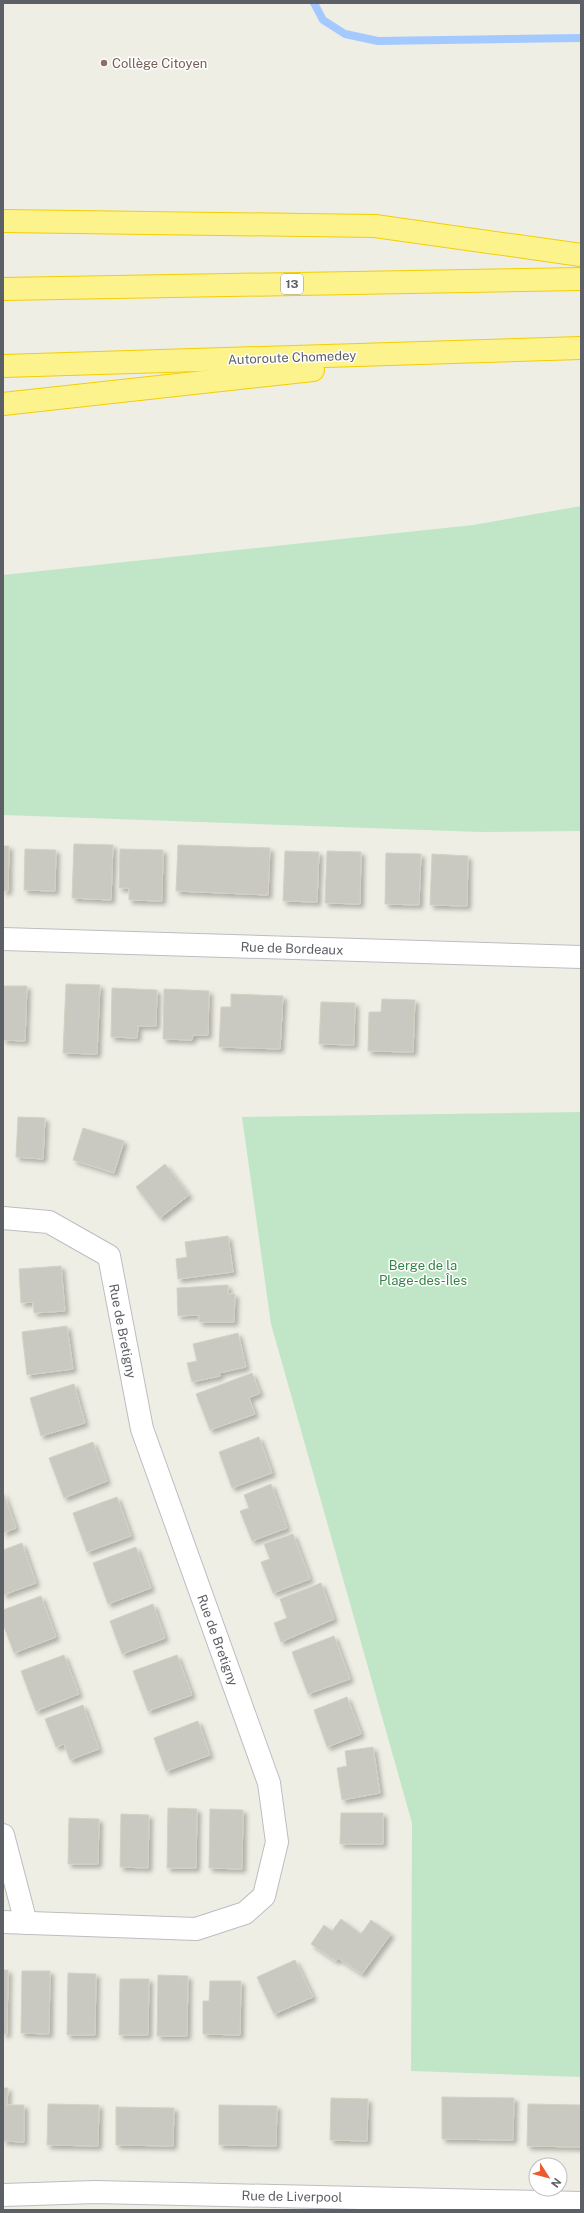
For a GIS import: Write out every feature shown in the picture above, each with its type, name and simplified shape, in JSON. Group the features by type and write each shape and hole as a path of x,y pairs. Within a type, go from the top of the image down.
{"highway":[{"path":"3,221 375,226 581,255"},
{"name":"13","path":"3,289 581,279"},
{"name":"Autoroute Chomedey","path":"3,366 581,348"},
{"path":"3,404 477,352"}],"street":[{"name":"Rue de Bordeaux","path":"3,939 581,957"},
{"name":"Rue de Bretigny","path":"3,1218 49,1222 108,1256 142,1429 269,1783 277,1842 264,1896 245,1913 196,1929 3,1922"},
{"path":"3,1835 26,1923"},
{"name":"Rue de Liverpool","path":"3,2195 95,2192 581,2203"}],"green space":[{"path":"581,506 581,831 481,832 3,815 3,575 473,525"},
{"name":"Berge de la Plage-des-Îles","path":"581,1112 581,2077 411,2071 412,1823 271,1324 242,1117"}],"building":[{"path":"74,844 113,845 111,900 72,898"},
{"path":"178,845 270,848 268,895 176,891"},
{"path":"3,846 9,846 8,891 3,891"},
{"path":"25,849 56,850 55,891 24,890"},
{"path":"120,849 163,850 162,901 129,900 129,888 119,888"},
{"path":"285,851 319,852 317,902 283,901"},
{"path":"327,851 361,852 360,904 325,903"},
{"path":"386,853 421,854 419,905 385,904"},
{"path":"432,854 468,856 467,906 430,905"},
{"path":"66,984 100,985 97,1054 63,1053"},
{"path":"3,986 27,986 25,1041 3,1040"},
{"path":"112,988 157,990 156,1026 138,1026 137,1038 111,1037"},
{"path":"164,989 209,991 208,1035 193,1035 192,1040 163,1039"},
{"path":"231,994 283,996 280,1049 219,1047 221,1007 231,1007"},
{"path":"382,999 415,1000 413,1052 368,1051 369,1012 381,1012"},
{"path":"321,1002 355,1003 354,1045 319,1044"},
{"path":"18,1117 45,1118 43,1159 16,1157"},
{"path":"83,1128 124,1141 114,1173 73,1160"},
{"path":"165,1164 189,1195 160,1218 136,1187"},
{"path":"228,1236 233,1272 178,1279 176,1259 187,1257 185,1242"},
{"path":"61,1266 65,1311 34,1313 33,1302 21,1303 19,1269"},
{"path":"228,1285 228,1294 235,1294 234,1322 199,1322 199,1315 178,1316 177,1288"},
{"path":"67,1326 73,1369 27,1375 22,1332"},
{"path":"238,1333 246,1367 219,1373 220,1376 192,1382 187,1363 197,1361 193,1344"},
{"path":"252,1373 260,1393 249,1398 255,1414 210,1430 196,1394"},
{"path":"74,1384 85,1423 41,1436 30,1398"},
{"path":"259,1437 272,1473 232,1488 219,1452"},
{"path":"93,1442 107,1481 64,1498 49,1458"},
{"path":"271,1484 287,1528 252,1541 240,1511 249,1508 244,1495"},
{"path":"3,1492 16,1528 3,1533"},
{"path":"117,1497 131,1536 87,1552 73,1513"},
{"path":"293,1534 310,1579 273,1593 261,1562 270,1559 264,1544"},
{"path":"22,1543 36,1583 3,1595 3,1550"},
{"path":"136,1547 151,1588 108,1604 93,1563"},
{"path":"321,1583 334,1619 281,1642 274,1623 287,1618 280,1599"},
{"path":"41,1596 56,1637 14,1653 3,1624 3,1610"},
{"path":"153,1604 165,1638 122,1654 110,1621"},
{"path":"334,1636 350,1679 308,1694 292,1652"},
{"path":"64,1655 79,1694 36,1711 21,1671"},
{"path":"177,1655 192,1695 148,1711 133,1671"},
{"path":"347,1697 361,1734 327,1747 314,1710"},
{"path":"83,1705 99,1749 70,1760 64,1744 56,1747 45,1719"},
{"path":"198,1721 210,1755 166,1771 154,1738"},
{"path":"373,1747 380,1793 342,1800 337,1768 347,1766 345,1751"},
{"path":"168,1808 197,1809 196,1868 167,1868"},
{"path":"210,1809 243,1810 242,1869 209,1868"},
{"path":"341,1813 383,1813 383,1844 340,1844"},
{"path":"121,1814 149,1815 148,1868 120,1867"},
{"path":"69,1818 99,1819 98,1864 68,1864"},
{"path":"341,1919 361,1934 371,1920 391,1934 362,1974 338,1958 336,1961 311,1944 324,1925 332,1931"},
{"path":"295,1960 313,1997 274,2014 257,1977"},
{"path":"3,1970 8,1970 7,2034 3,2034"},
{"path":"22,1971 50,1971 49,2034 21,2033"},
{"path":"68,1973 96,1974 95,2035 67,2035"},
{"path":"158,1975 188,1976 187,2036 157,2036"},
{"path":"120,1979 149,1979 148,2035 119,2035"},
{"path":"210,1981 241,1981 240,2035 203,2034 203,2001 209,2001"},
{"path":"3,2088 8,2088 7,2105 24,2105 24,2142 3,2141"},
{"path":"442,2097 514,2098 513,2140 442,2139"},
{"path":"331,2098 368,2099 367,2141 330,2140"},
{"path":"48,2104 99,2105 98,2146 47,2145"},
{"path":"528,2104 581,2105 581,2147 527,2146"},
{"path":"219,2105 277,2106 276,2146 219,2145"},
{"path":"116,2107 174,2108 173,2146 116,2145"}],"waterway":[{"path":"314,3 323,20 345,34 378,41 581,38"}],"place":[{"name":"Collège Citoyen","path":"104,63"}]}
